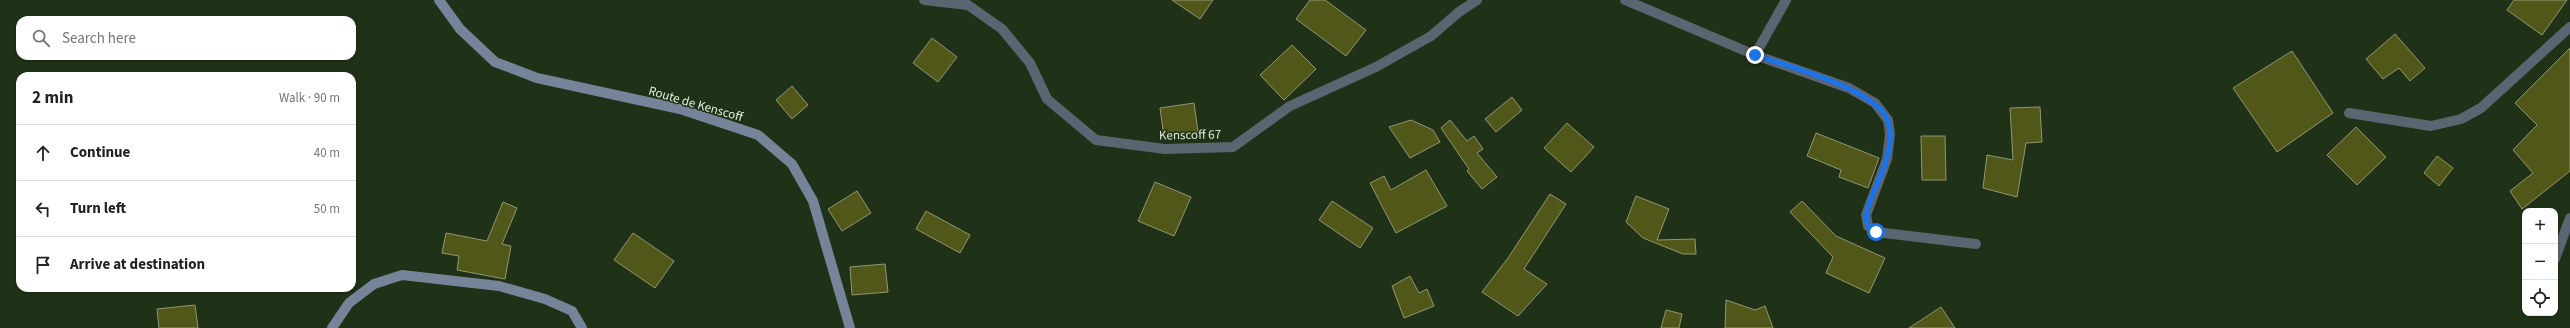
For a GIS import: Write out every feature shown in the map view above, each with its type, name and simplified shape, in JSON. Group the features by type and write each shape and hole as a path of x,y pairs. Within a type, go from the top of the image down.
{"main road":[{"name":"Route de Kenscoff","path":"439,0 460,29 495,62 537,78 680,109 758,135 792,164 814,201 850,328"},
{"path":"332,328 349,303 374,284 402,275 499,286 545,299 572,311 582,328"}],"street":[{"name":"Kenscoff 67","path":"924,0 968,5 1002,29 1030,64 1047,99 1096,140 1165,149 1233,147 1290,106 1376,67 1431,36 1459,12 1477,0"},
{"path":"1625,0 1755,55 1849,88 1876,103 1888,120 1890,134 1887,159 1866,215 1868,226 1872,230 1976,244"},
{"path":"1755,55 1786,0"},
{"path":"2349,114 2431,126 2461,119 2481,108 2570,27"},
{"path":"2558,251 2570,218"}],"building":[{"path":"1172,0 1213,0 1200,19"},
{"path":"1310,0 1325,0 1366,30 1346,56 1296,19"},
{"path":"2514,0 2567,0 2542,35 2507,10"},
{"path":"2395,34 2425,68 2410,81 2399,68 2383,79 2366,59"},
{"path":"932,38 957,57 938,82 913,63"},
{"path":"1292,45 1316,69 1284,100 1260,75"},
{"path":"2570,48 2570,171 2522,209 2510,191 2533,173 2513,150 2537,125 2515,103"},
{"path":"2292,51 2333,113 2277,152 2233,88"},
{"path":"792,86 808,105 792,119 776,100"},
{"path":"1512,97 1522,110 1496,132 1485,119"},
{"path":"1194,103 1198,132 1164,137 1160,108"},
{"path":"2040,107 2042,142 2026,143 2017,197 1983,188 1987,155 2013,160 2010,108"},
{"path":"1411,120 1433,130 1440,142 1410,158 1389,127"},
{"path":"1450,120 1467,141 1474,136 1483,149 1477,153 1497,177 1482,189 1467,171 1469,169 1441,128"},
{"path":"1567,123 1594,147 1571,172 1544,148"},
{"path":"2356,127 2386,157 2357,185 2327,155"},
{"path":"1816,133 1879,158 1868,188 1839,177 1841,170 1807,156"},
{"path":"1921,136 1945,136 1946,180 1922,180"},
{"path":"2437,156 2453,168 2439,186 2424,173"},
{"path":"1426,170 1447,206 1396,233 1370,183 1384,176 1391,190"},
{"path":"1155,182 1191,197 1174,236 1138,221"},
{"path":"857,191 871,213 842,231 828,209"},
{"path":"1550,194 1566,204 1524,269 1547,284 1518,316 1482,292 1508,258"},
{"path":"1636,196 1669,209 1657,240 1695,239 1696,254 1683,254 1643,238 1626,222"},
{"path":"1332,201 1373,228 1360,248 1319,220"},
{"path":"1802,201 1836,236 1885,258 1869,293 1826,273 1833,257 1790,212"},
{"path":"503,202 517,208 502,244 511,246 505,279 457,270 459,256 442,253 446,233 487,241"},
{"path":"926,211 970,235 960,253 916,229"},
{"path":"633,233 674,261 655,288 614,260"},
{"path":"885,264 888,292 852,295 850,267"},
{"path":"1410,276 1419,293 1427,289 1434,306 1404,318 1392,286"},
{"path":"1726,300 1755,310 1765,306 1773,328 1725,328"},
{"path":"195,305 198,328 159,328 157,309"},
{"path":"1941,307 1955,328 1909,328"},
{"path":"1666,310 1682,314 1679,328 1661,328"}],"route":[{"path":"1755,55 1849,88 1876,103 1888,120 1890,134 1887,159 1866,215 1866,222 1868,226 1876,232"}]}
